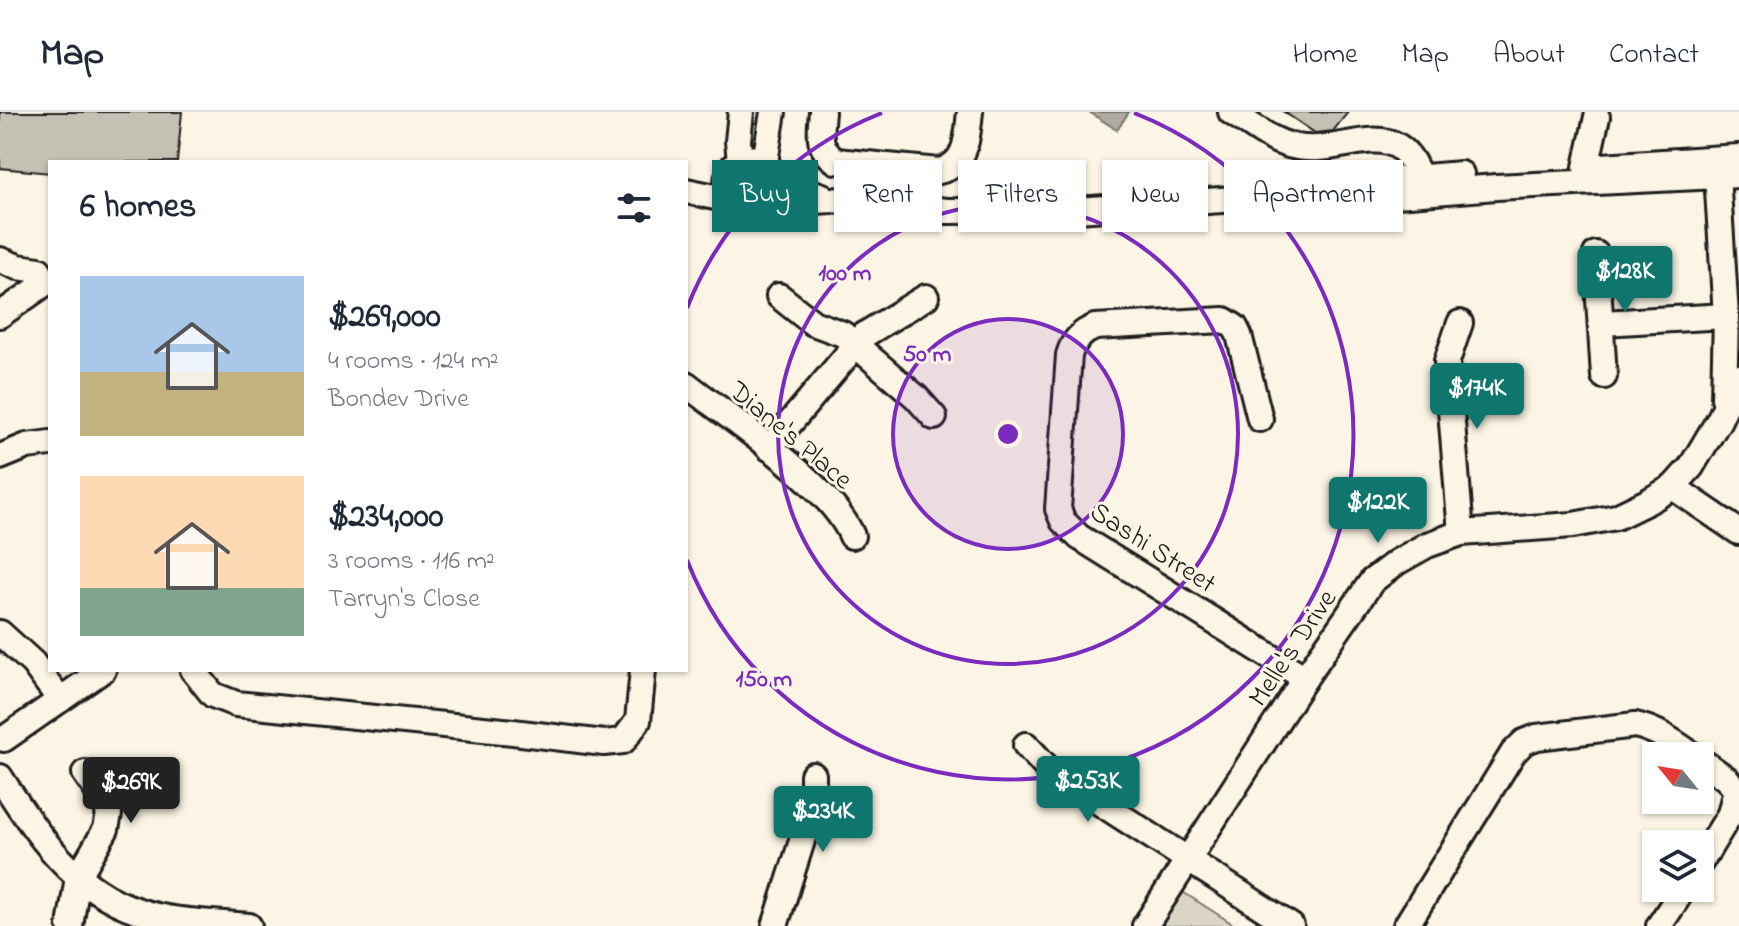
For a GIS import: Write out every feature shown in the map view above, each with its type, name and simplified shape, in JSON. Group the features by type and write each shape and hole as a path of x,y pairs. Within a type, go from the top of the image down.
{"street":[{"path":"822,112 820,142 826,153 836,161 939,171 954,166 964,153 970,112"},
{"path":"1231,112 1275,140 1294,147 1306,149 1375,139 1393,140 1404,148 1419,176"},
{"path":"1586,167 1597,117"},
{"path":"751,160 740,118 772,120 755,160"},
{"path":"1403,178 1586,167 1727,166"},
{"path":"1403,194 1727,166"},
{"name":"Melle's Drive","path":"1719,420 1725,379 1727,166"},
{"path":"688,178 712,174"},
{"path":"688,191 712,196"},
{"path":"818,195 832,200"},
{"path":"818,201 947,211 1016,212 1224,199"},
{"path":"1596,254 1604,376"},
{"path":"0,260 18,267 46,271"},
{"path":"0,315 8,288 46,271"},
{"path":"779,296 813,323 860,340 934,417"},
{"path":"769,448 860,340 926,297"},
{"path":"1602,323 1726,316"},
{"name":"Sashi Street","path":"1260,419 1239,335 1235,327 1224,320 1095,327 1088,330 1074,343 1069,355 1058,509 1063,521 1079,537 1305,678"},
{"path":"1460,323 1447,361 1461,533"},
{"name":"Melle's Drive","path":"1145,926 1305,678 1378,576 1427,545 1461,533 1573,525 1616,517 1673,487 1691,467 1719,420 1739,377"},
{"name":"Diane's Place","path":"688,386 769,448 833,504 852,536"},
{"path":"0,457 27,446 48,443"},
{"path":"1673,487 1739,532"},
{"path":"0,633 33,663 60,700"},
{"path":"100,672 2,738 10,755 9,763 0,777 40,837 89,887 140,912 249,926"},
{"path":"195,672 213,695 236,704 604,743 623,741 638,721 643,672"},
{"path":"1406,926 1513,753 1524,742 1537,737 1635,725 1649,728 1674,742"},
{"path":"1026,745 1049,770 1291,926"},
{"path":"1714,770 1736,790 1730,814 1714,840"},
{"path":"70,926 78,877 106,829 109,814 105,802 85,773"},
{"path":"775,926 813,806 813,775"},
{"path":"1659,926 1675,902"}],"shaded area":[{"path":"1089,112 1129,112 1117,130"},
{"path":"1178,889 1236,926 1156,926"}],"building":[{"path":"0,112 182,112 177,160 48,160 48,173 0,168"},
{"path":"1284,112 1348,112 1333,131 1315,133"}]}
